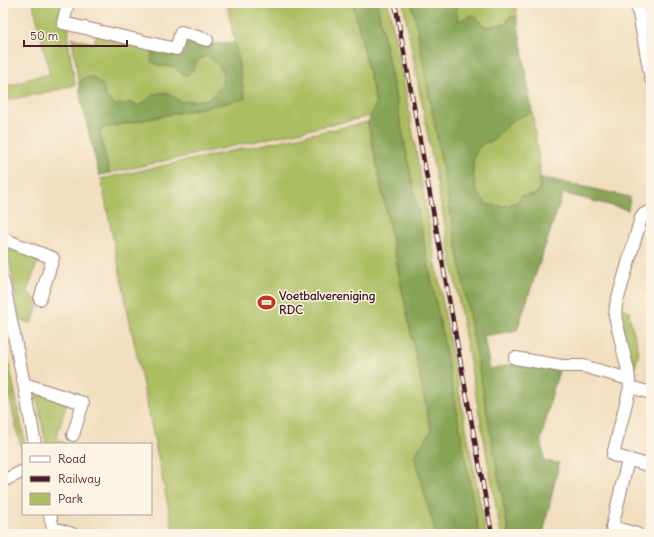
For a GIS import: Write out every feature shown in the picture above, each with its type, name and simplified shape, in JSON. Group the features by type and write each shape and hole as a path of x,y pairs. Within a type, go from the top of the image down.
{"street":[{"path":"68,3 63,23 176,49 181,32 207,40"},
{"path":"637,3 648,51 651,79"},
{"path":"651,211 644,214 641,218 616,305 615,316 630,383 613,455 651,466"},
{"path":"3,239 53,258 40,299"},
{"path":"3,281 8,335 24,384 35,443"},
{"path":"514,358 562,366 583,366 630,383 651,393"},
{"path":"24,384 83,403 73,435"},
{"path":"628,460 611,531 637,534"},
{"path":"3,481 22,472"},
{"path":"50,515 53,531 72,534"}],"green space":[{"path":"33,3 62,3 69,29 68,41 75,85 3,101 3,87 23,82 26,79 50,74"},
{"path":"227,3 353,3 376,103 371,116 109,173 99,129 245,99"},
{"path":"353,3 377,3 448,364 479,534 436,534 414,456 431,431 368,122 376,103"},
{"path":"377,3 388,3 403,77 449,338 486,534 479,534 448,364"},
{"path":"403,3 412,3 420,42 509,534 501,534"},
{"path":"412,3 455,3 458,21 473,15 487,27 507,24 509,17 517,17 532,111 513,120 492,141 484,143 477,150 473,158 473,173 476,191 487,205 506,206 517,202 521,196 534,195 539,191 540,177 630,197 628,210 563,193 517,330 484,336 490,369 524,362 559,371 541,440 544,457 543,461 559,463 543,534 509,534"},
{"path":"455,3 515,3 517,17 509,17 507,24 487,27 473,15 458,21"},
{"path":"96,35 153,50 152,61 160,66 173,66 183,75 187,75 193,70 196,62 201,58 206,56 212,58 224,73 222,85 210,99 181,102 169,93 153,95 140,106 130,103 114,106 84,78 79,84 72,38 94,43"},
{"path":"185,39 206,44 235,43 245,99 99,129 109,173 99,175 81,100 79,84 84,78 92,77 103,85 105,96 115,105 130,103 140,106 151,97 160,93 169,94 181,102 210,99 222,85 224,73 212,58 206,56 201,58 196,62 193,70 187,75 183,75 173,66 160,66 151,61 153,50 180,57"},
{"path":"532,111 540,169 539,191 534,195 521,196 517,202 506,206 487,205 476,191 473,173 473,158 477,150 484,143 492,141 513,120"},
{"name":"Voetbalvereniging RDC","path":"368,122 431,431 414,456 436,534 174,534 101,179"},
{"path":"7,247 39,258 27,291 39,303 32,323 20,320"},
{"path":"622,308 630,311 629,315 639,352 634,371 622,322"},
{"path":"4,339 25,443 22,443 21,455 21,449 3,368"},
{"path":"36,393 67,404 56,437 64,443 46,443"}],"railway":[{"path":"395,3 492,534"}],"place":[{"name":"Voetbalvereniging RDC","path":"266,303"}]}
